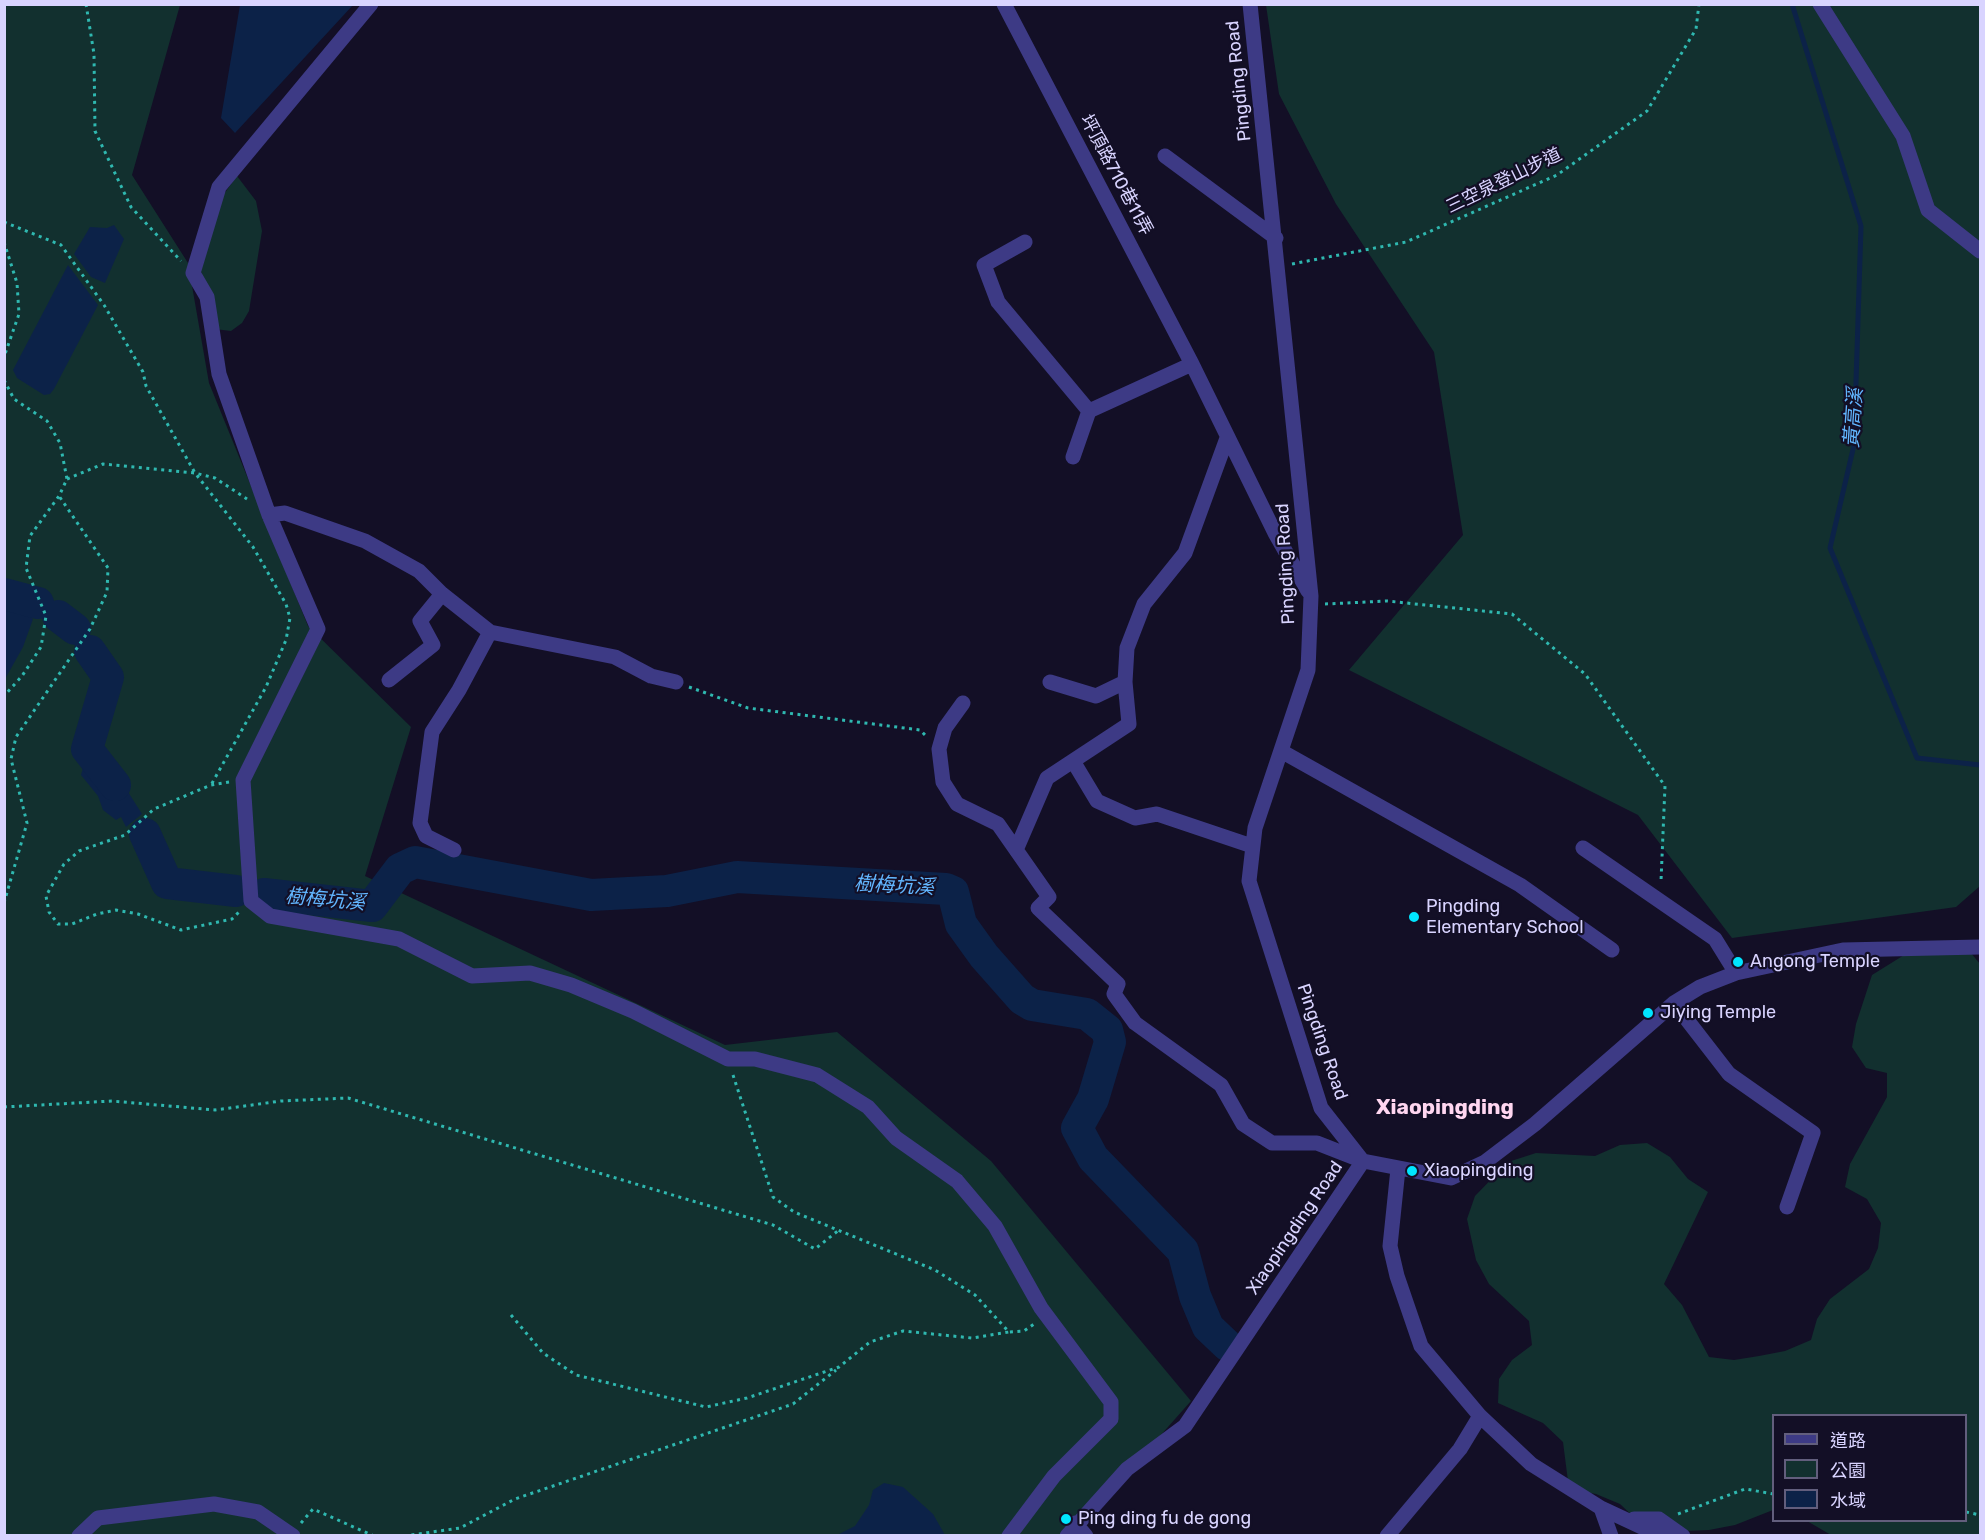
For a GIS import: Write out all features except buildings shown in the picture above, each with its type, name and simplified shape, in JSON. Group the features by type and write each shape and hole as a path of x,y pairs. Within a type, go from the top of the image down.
{"street":[{"path":"370,4 219,187 193,273 207,297 219,374 269,515 318,629 243,780 250,901 270,916 399,939 472,976 530,973 571,985 633,1011 728,1059 755,1059 818,1075 868,1107 896,1138 957,1181 995,1226 1041,1308 1111,1402 1111,1419 1054,1476 1009,1536"},
{"name":"坪頂路710巷11弄","path":"1005,4 1192,364 1310,601"},
{"name":"Pingding Road","path":"1250,4 1276,238 1310,601 1308,670 1252,846 1249,881 1321,1108 1363,1161"},
{"path":"1820,4 1903,136 1928,210 1980,251"},
{"path":"1166,156 1276,238"},
{"path":"1025,242 984,266 998,302 1089,411"},
{"path":"1073,457 1089,411 1192,364"},
{"path":"1017,850 1047,778 1129,724 1125,682 1127,648 1144,604 1185,553 1227,438"},
{"path":"269,515 285,513 365,541 419,571 442,594 490,632 615,657 651,676 676,682"},
{"path":"1275,533 1306,540"},
{"path":"388,680 433,645 420,621 442,594"},
{"path":"454,850 426,836 420,823 432,732 459,690 490,632"},
{"path":"1050,682 1096,696 1125,682"},
{"path":"963,703 945,728 939,749 943,782 957,804 998,824 1049,897 1038,908 1119,984 1114,994 1135,1023 1221,1085 1243,1124 1272,1143 1317,1143 1363,1161"},
{"path":"1281,751 1520,885 1612,950"},
{"path":"1073,761 1098,801 1135,818 1157,814 1252,846"},
{"path":"1583,848 1715,939 1736,973"},
{"name":"Xiaopingding Road","path":"1071,1529 1127,1469 1185,1426 1363,1161 1451,1178 1485,1162 1535,1124 1674,1003 1700,987 1736,973 1843,950 1980,947"},
{"path":"1674,1003 1729,1074 1813,1133 1787,1207"},
{"path":"1398,1169 1390,1245 1397,1276 1421,1346 1480,1416 1531,1464 1601,1508 1659,1531 1683,1536"},
{"path":"1387,1536 1460,1449 1480,1416"},
{"path":"79,1536 98,1518 214,1504 258,1512 292,1534"},
{"path":"1601,1508 1611,1536"},
{"path":"1071,1529 1086,1536"}],"path":[{"path":"86,4 94,54 95,131 130,207 193,273"},
{"name":"三空泉登山步道","path":"1278,267 1406,243 1557,175 1647,111 1696,28 1699,4"},
{"path":"4,222 61,245 110,314 143,372 146,386 195,473 253,547 286,604 290,618 286,640 266,687 211,785"},
{"path":"4,242 17,283 19,314 4,357"},
{"path":"4,380 14,399 47,421 60,443 67,479 59,496 30,536 26,568 46,616 41,647 4,696"},
{"path":"67,479 104,464 195,473 215,478 269,515"},
{"path":"4,903 27,823 11,759 16,737 90,629 106,592 108,568 59,496"},
{"path":"1310,601 1387,601 1512,614 1585,674 1665,786 1660,901"},
{"path":"676,682 748,708 920,730 939,749"},
{"path":"243,780 211,785 154,808 125,835 79,851 64,864 46,896 49,912 58,924 72,924 97,914 116,910 138,914 181,930 232,919 250,901"},
{"path":"728,1059 773,1197 794,1212 935,1270 975,1295 1009,1332"},
{"path":"4,1107 112,1101 215,1110 281,1101 348,1098 773,1225 815,1249 839,1230"},
{"path":"404,1536 460,1528 515,1499 793,1404 870,1342 903,1331 972,1338 1024,1331 1034,1324 1041,1308"},
{"path":"511,1315 543,1353 576,1375 706,1407 747,1398 839,1367"},
{"path":"1659,1531 1745,1489 1772,1494"},
{"path":"292,1534 313,1509 374,1536"}],"green space":[{"path":"5,5 180,5 132,175 188,263 209,383 308,626 411,727 365,876 725,1045 837,1032 991,1161 1191,1401 1072,1535 5,1536"},
{"path":"1266,5 1980,5 1980,886 1956,907 1732,938 1638,815 1349,670 1463,535 1434,352 1336,204 1279,94"},
{"path":"237,176 256,201 262,231 249,311 242,323 231,331 215,329 199,263 216,205"},
{"path":"1917,947 1971,953 1980,964 1980,1535 1831,1535 1809,1522 1967,1522 1967,1414 1772,1414 1772,1510 1735,1525 1709,1530 1683,1531 1638,1521 1620,1504 1596,1494 1569,1489 1563,1442 1543,1423 1498,1403 1499,1379 1512,1360 1532,1345 1529,1321 1489,1284 1476,1260 1467,1219 1475,1196 1508,1162 1536,1153 1595,1156 1620,1145 1647,1143 1670,1157 1688,1179 1708,1192 1664,1284 1682,1305 1709,1357 1734,1360 1759,1356 1785,1351 1811,1340 1817,1319 1830,1299 1869,1269 1878,1248 1881,1223 1867,1199 1845,1187 1850,1164 1887,1097 1887,1073 1866,1068 1852,1047 1856,1024 1872,975"}],"water":[{"path":"240,5 353,5 235,133 221,118"},
{"path":"114,225 124,239 105,283 91,277 74,254 90,227 107,228"},
{"path":"68,265 98,305 54,389 50,394 44,395 17,378 13,370"},
{"path":"5,606 23,610 33,619 23,647 5,679"},
{"path":"103,742 100,759 111,765 142,814 126,827 121,817 116,820 103,810 98,796 81,775 87,753 94,744"},
{"path":"884,1483 903,1487 933,1514 945,1535 837,1535 855,1526 869,1505 873,1490"}],"waterway":[{"name":"黃高溪","path":"1792,4 1861,226 1854,445 1830,548 1917,758 1980,765"},
{"name":"樹梅坑溪","path":"4,594 38,603"},
{"name":"樹梅坑溪","path":"58,616 75,629"},
{"name":"樹梅坑溪","path":"90,651 108,677 87,749 115,785"},
{"name":"樹梅坑溪","path":"145,834 167,883 236,891"},
{"name":"樹梅坑溪","path":"264,894 372,906 400,869 415,862 591,895 667,891 737,877 946,889 953,892 961,924 984,956 1022,999 1032,1005 1087,1014 1107,1030 1110,1042 1093,1099 1077,1128 1093,1158 1183,1251 1195,1296 1208,1327 1227,1345"}],"place":[{"name":"Pingding Elementary School","path":"1414,917"},
{"name":"Angong Temple","path":"1738,962"},
{"name":"Jiying Temple","path":"1648,1013"},
{"name":"Xiaopingding","path":"1412,1171"},
{"name":"Ping ding fu de gong","path":"1066,1519"}],"district":[{"name":"Xiaopingding","path":"1445,1108"}]}
